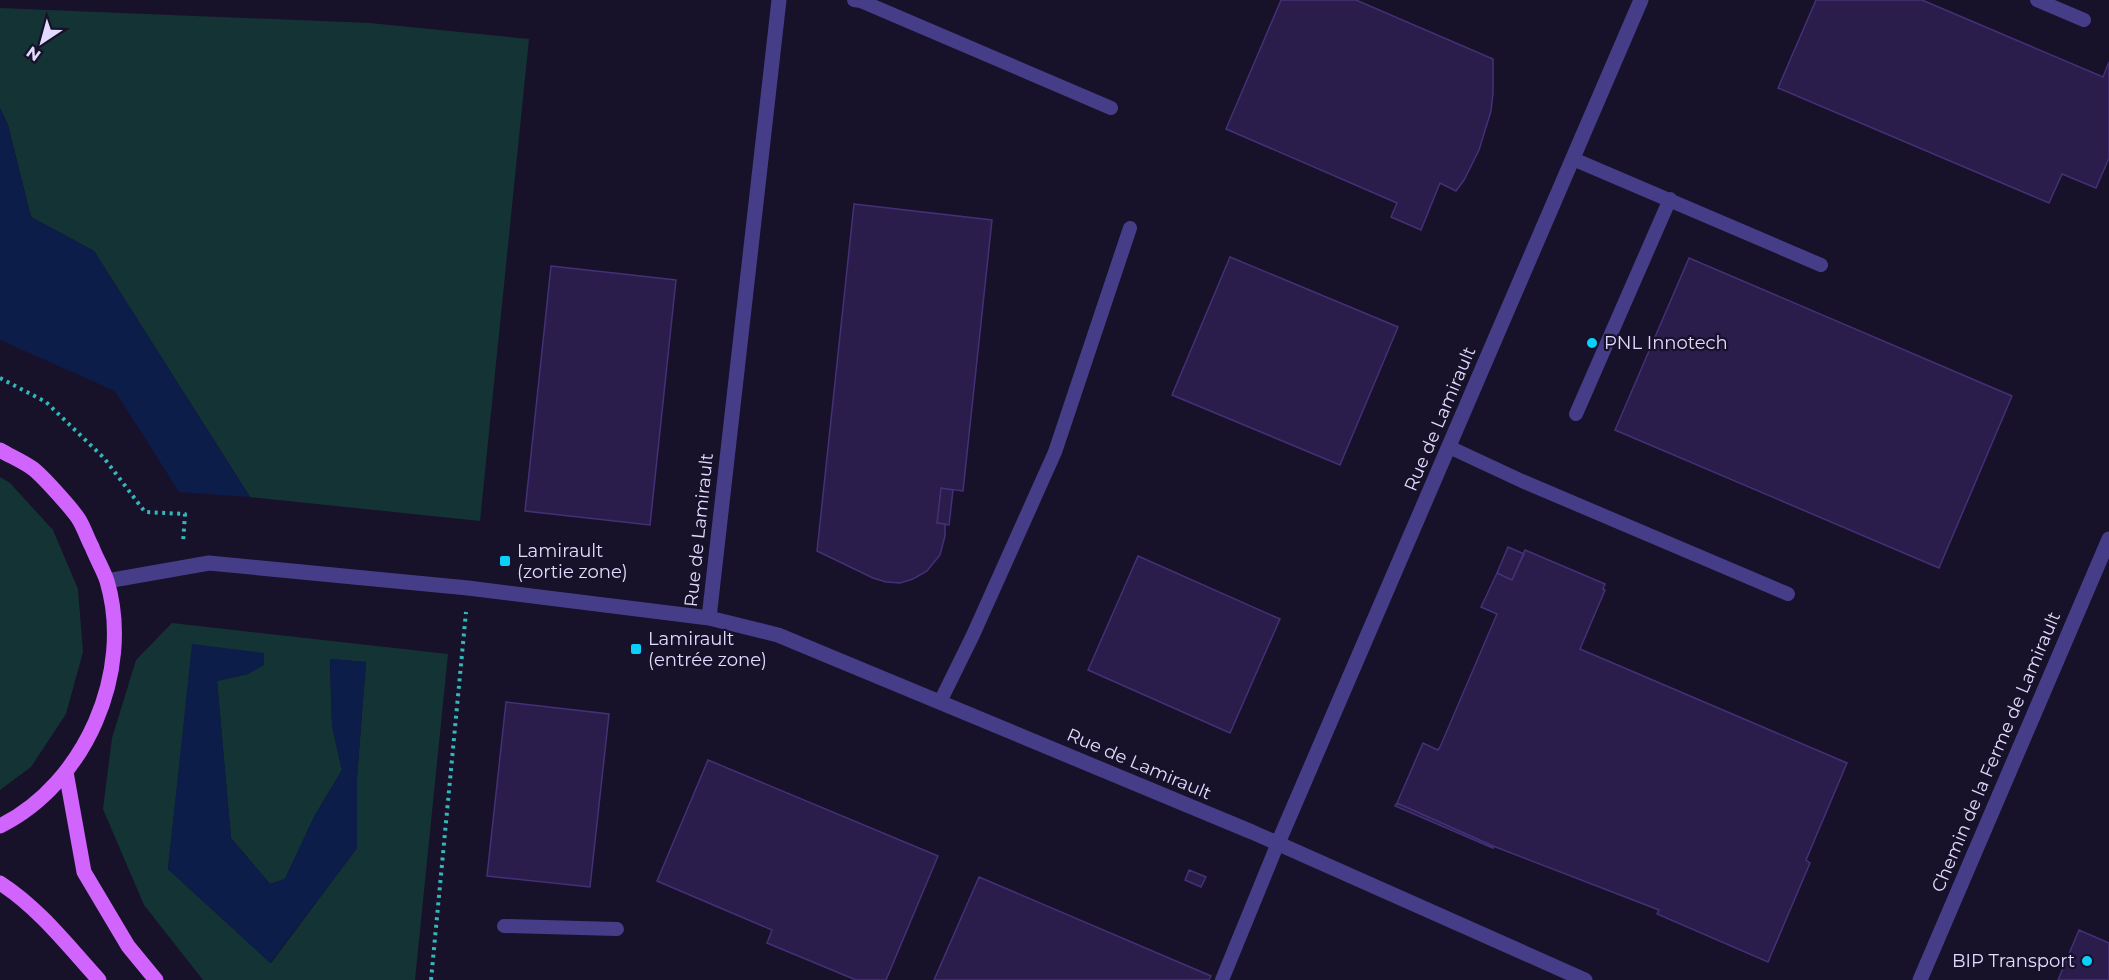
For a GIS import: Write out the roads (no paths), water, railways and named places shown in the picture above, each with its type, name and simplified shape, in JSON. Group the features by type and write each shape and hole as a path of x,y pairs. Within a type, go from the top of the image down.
{"main road":[{"path":"0,450 32,468 78,519 107,581 113,621 112,661 104,701 88,738 66,772 41,798 12,820 0,826"},
{"path":"66,772 84,872 128,946 156,980"},
{"path":"0,882 14,891 44,919 99,980"}],"street":[{"name":"Rue de Lamirault","path":"779,0 709,618 778,635 1278,843 1641,0"},
{"name":"Chemin de la Ferme de Lamirault","path":"1920,980 2109,539"},
{"path":"107,581 209,563 468,588 709,618"},
{"path":"1278,843 1585,980"}],"lane":[{"path":"854,0 1111,108"},
{"path":"2037,0 2084,20"},
{"path":"1573,159 1821,265"},
{"path":"1576,414 1670,199"},
{"path":"940,702 973,635 1055,452 1130,228"},
{"path":"1449,447 1522,481 1788,594"},
{"path":"1222,980 1278,843"},
{"path":"504,926 617,929"}],"water":[{"path":"0,108 8,125 31,217 94,251 250,497 179,492 115,391 0,340"},
{"path":"192,644 264,653 264,665 248,674 217,681 231,838 270,884 285,879 314,817 342,770 332,726 330,659 366,662 357,777 357,848 270,963 168,869"}],"place":[{"name":"PNL Innotech","path":"1592,343"},
{"name":"Lamirault (zortie zone)","path":"505,561"},
{"name":"Lamirault (entrée zone)","path":"636,649"},
{"name":"BIP Transport","path":"2087,961"}]}
